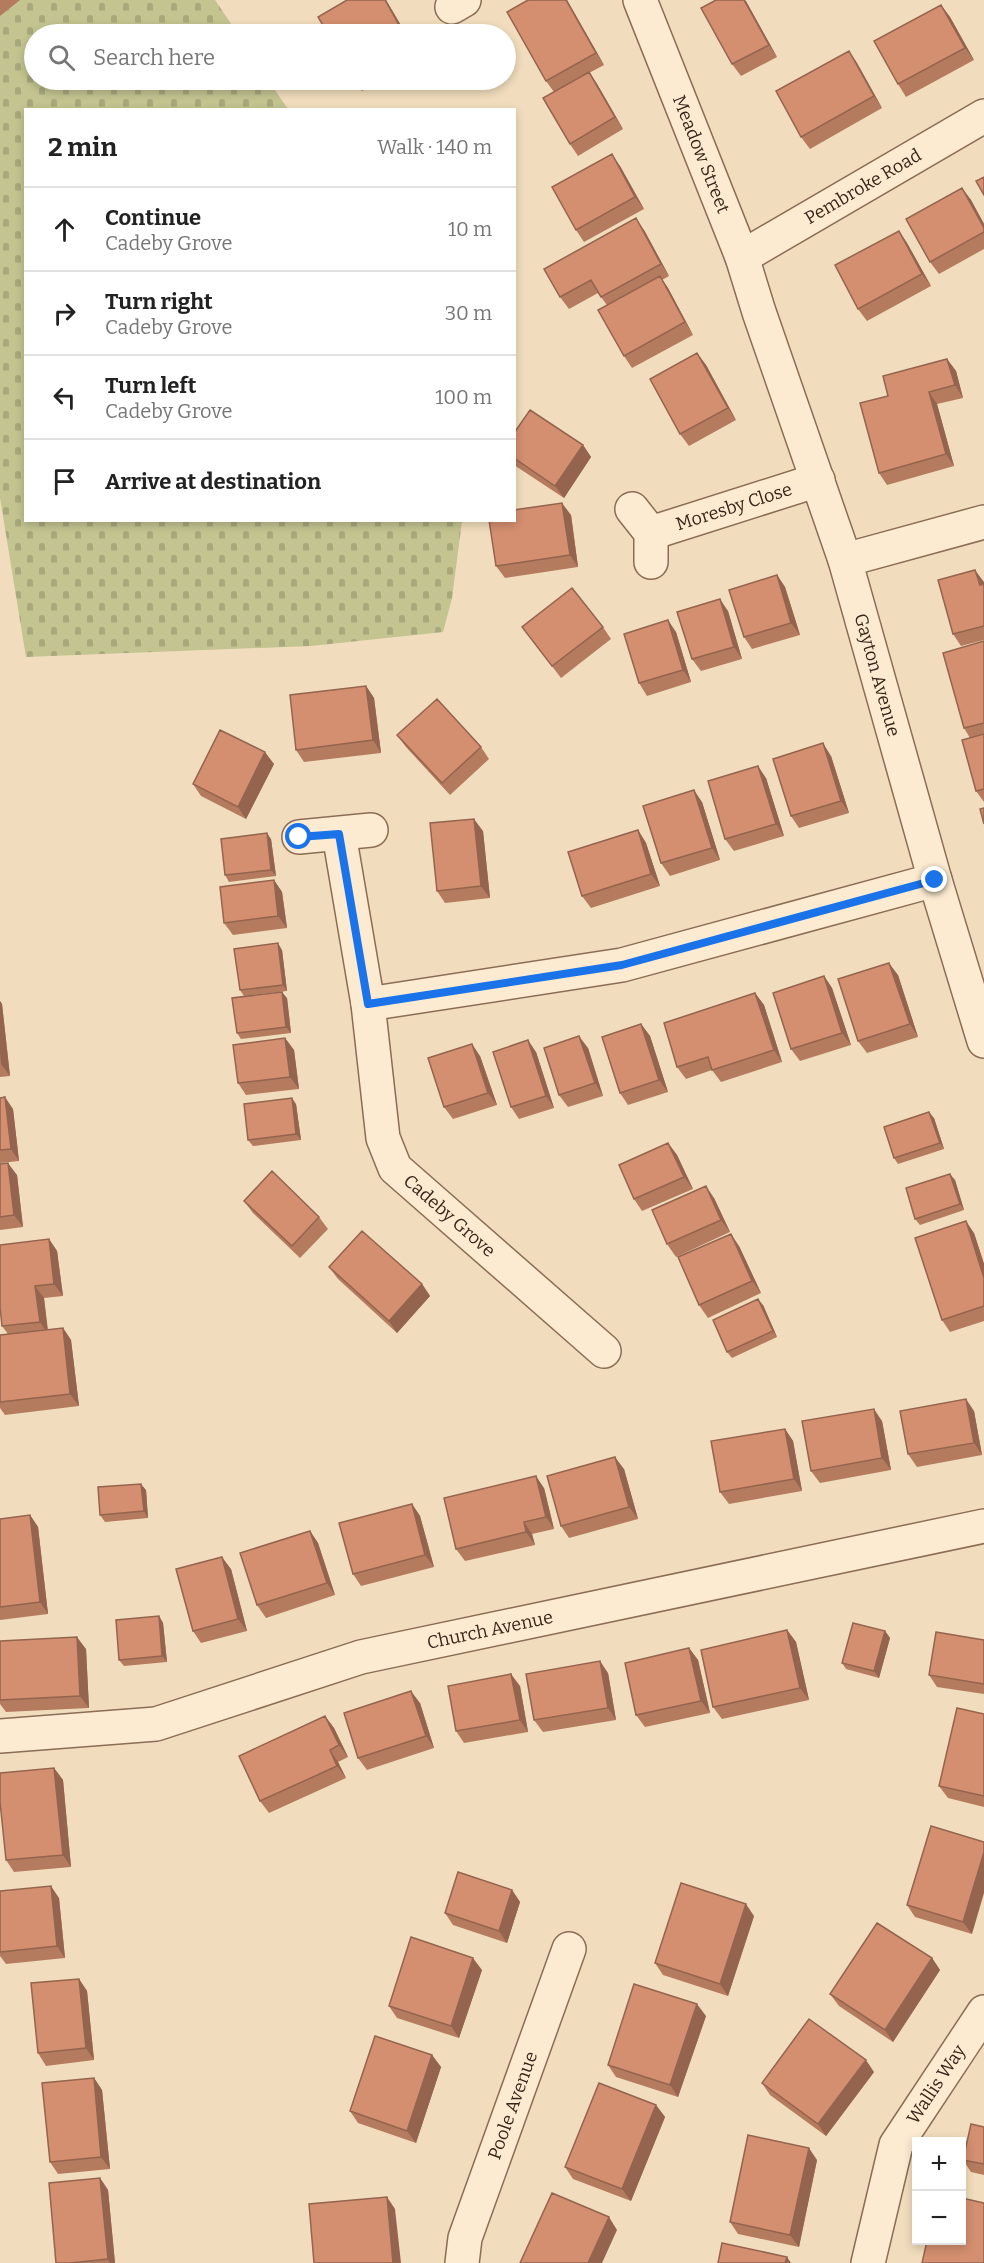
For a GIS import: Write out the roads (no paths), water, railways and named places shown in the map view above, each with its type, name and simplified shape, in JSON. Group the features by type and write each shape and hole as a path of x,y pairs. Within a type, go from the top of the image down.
{"street":[{"name":"Meadow Street","path":"640,0 742,257 759,312"},
{"name":"Pembroke Road","path":"742,257 984,116"},
{"name":"Gayton Avenue","path":"759,312 845,560 935,880 984,1041"},
{"name":"Moresby Close","path":"645,535 818,480"},
{"path":"845,560 984,522"},
{"path":"299,837 371,830"},
{"name":"Cadeby Grove","path":"339,834 368,1004 383,1138 395,1168 604,1351"},
{"path":"368,1004 622,965 935,880"},
{"name":"Church Avenue","path":"0,1736 156,1724 361,1657 984,1526"},
{"name":"Poole Avenue","path":"462,2263 465,2238 568,1949"},
{"name":"Wallis Way","path":"868,2263 896,2145 984,2012"}]}
